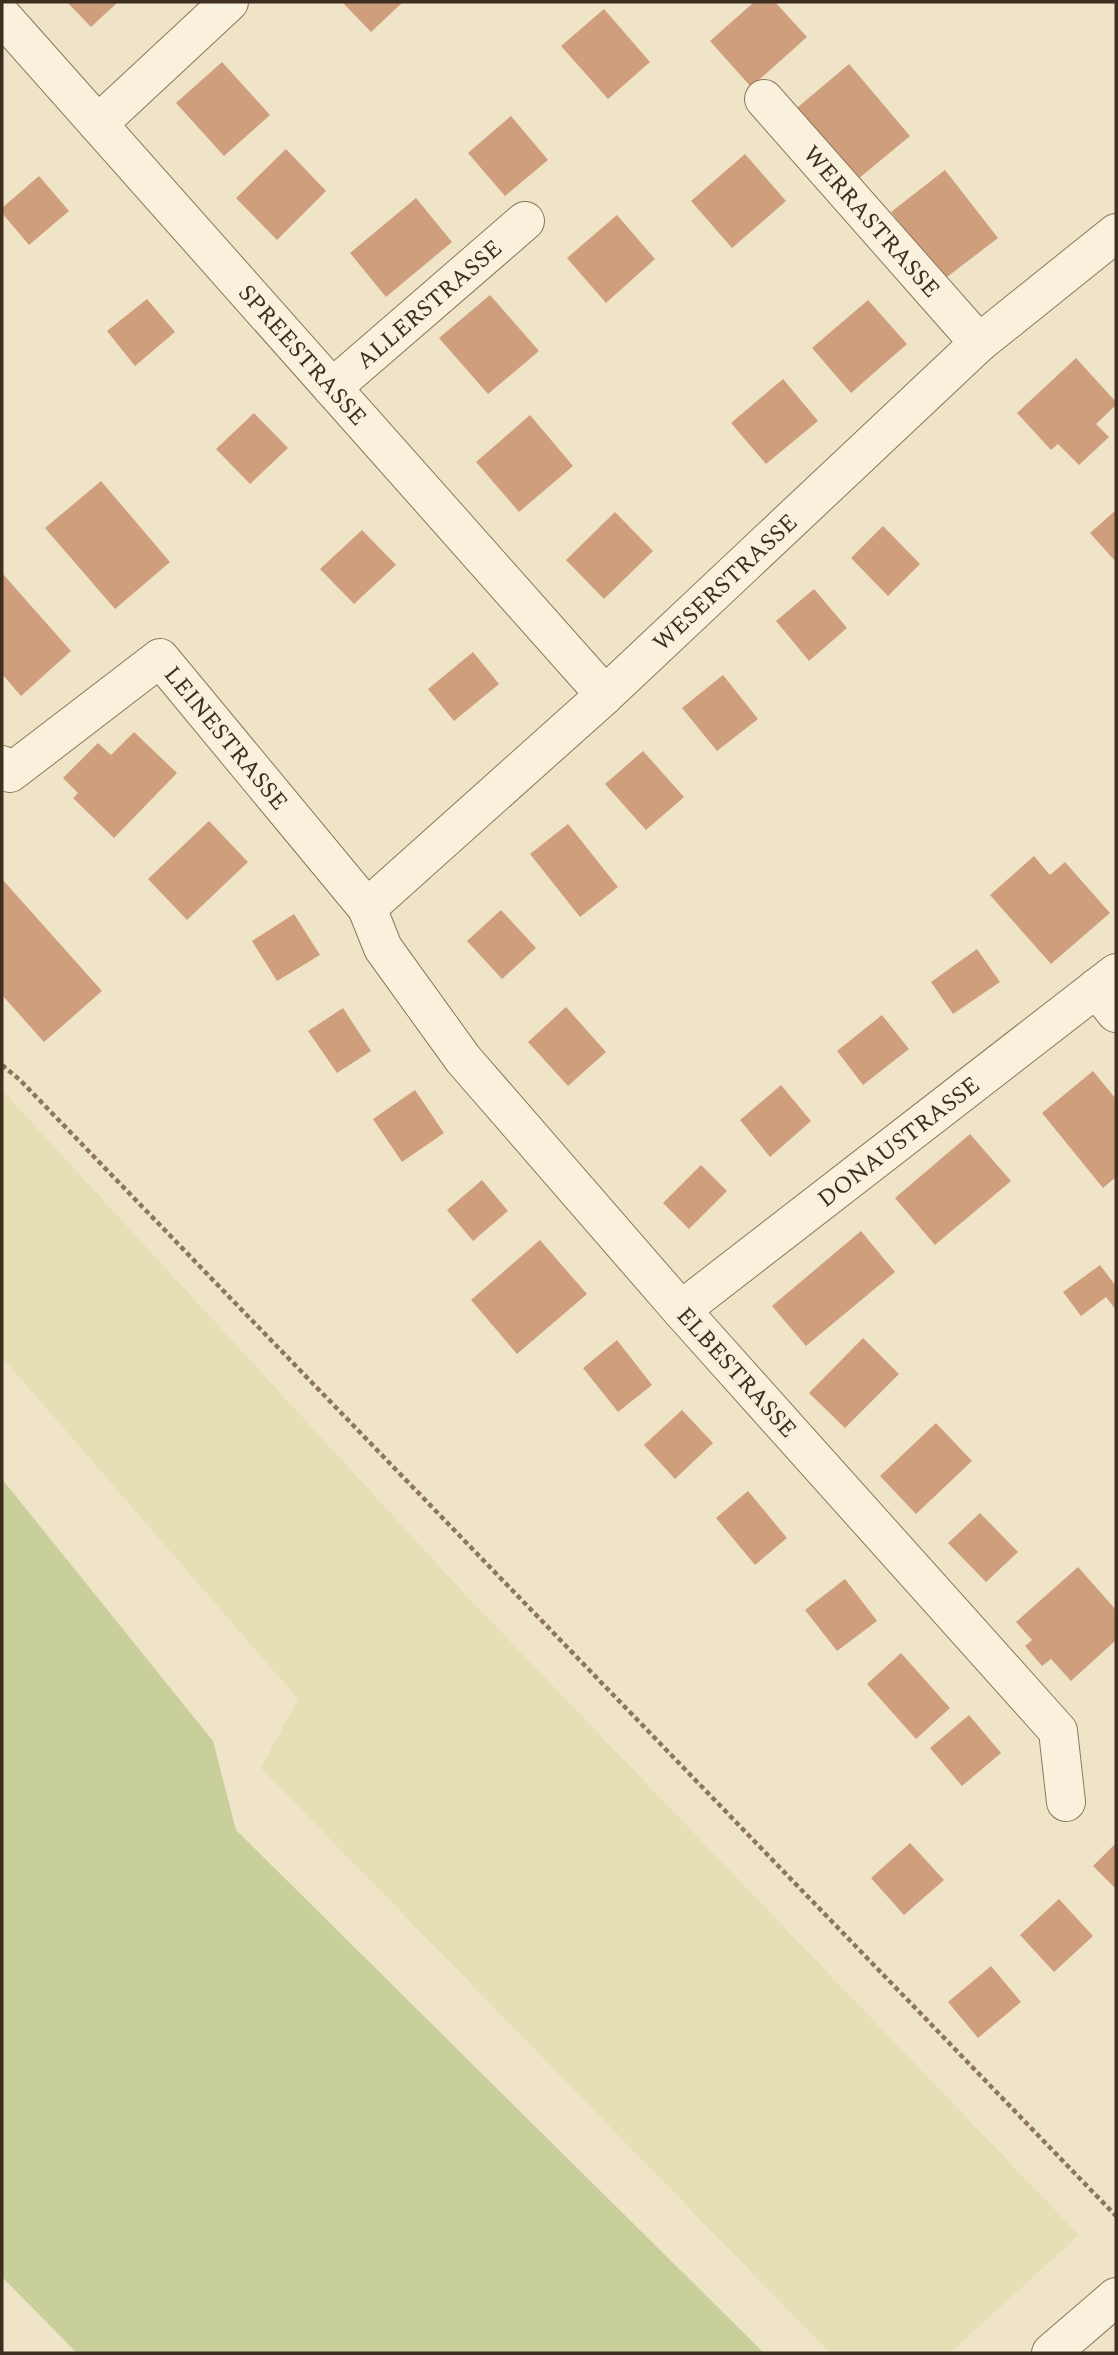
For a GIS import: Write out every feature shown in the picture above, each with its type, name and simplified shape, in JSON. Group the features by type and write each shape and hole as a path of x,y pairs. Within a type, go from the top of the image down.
{"street":[{"path":"98,124 229,2"},
{"name":"SPREESTRASSE","path":"2,16 605,695"},
{"name":"WERRASTRASSE","path":"764,99 979,343"},
{"name":"ALLERSTRASSE","path":"332,388 525,221"},
{"name":"WESERSTRASSE","path":"367,908 605,695 979,343 1111,249"},
{"name":"LEINESTRASSE","path":"2,765 10,773 160,658 367,908"},
{"name":"ELBESTRASSE","path":"367,908 383,948 463,1059 681,1310 1058,1731 1066,1802"},
{"name":"DONAUSTRASSE","path":"681,1310 1109,992"},
{"path":"1052,2353 1116,2297"}],"path":[{"path":"2,1065 20,1080 1116,2216"}],"shaded area":[{"path":"2,1090 463,1592 1079,2235 950,2353 830,2353 261,1768 298,1699 2,1357"}],"green space":[{"path":"2,1479 213,1741 236,1830 764,2353 77,2353 2,2277"}],"building":[{"path":"67,2 118,2 91,27"},
{"path":"342,2 403,2 371,32"},
{"path":"754,2 775,2 807,37 751,87 710,41"},
{"path":"604,9 650,62 608,99 561,46"},
{"path":"222,62 270,115 224,156 176,103"},
{"path":"849,64 910,136 852,184 792,112"},
{"path":"511,116 548,160 505,196 468,153"},
{"path":"286,149 326,191 277,240 236,198"},
{"path":"745,154 786,201 732,248 691,201"},
{"path":"945,170 998,238 943,280 894,234 903,227 891,212"},
{"path":"39,176 69,211 29,245 2,213 2,208"},
{"path":"416,198 452,242 386,297 350,253"},
{"path":"617,215 655,259 606,303 567,258"},
{"path":"490,295 539,351 488,394 439,338"},
{"path":"147,299 175,332 135,366 107,331"},
{"path":"868,300 907,344 851,393 812,348"},
{"path":"1076,358 1116,402 1096,424 1109,437 1079,465 1058,444 1051,450 1017,413"},
{"path":"783,379 818,421 766,464 731,423"},
{"path":"254,413 288,448 250,484 216,449"},
{"path":"530,415 573,466 519,512 476,462"},
{"path":"101,481 170,562 115,609 45,528"},
{"path":"1116,510 1116,562 1090,533"},
{"path":"615,512 653,551 604,599 566,560"},
{"path":"883,526 920,564 888,596 851,558"},
{"path":"362,530 396,565 354,604 320,569"},
{"path":"2,573 71,651 21,696 2,674"},
{"path":"814,589 847,628 809,661 776,621"},
{"path":"473,652 499,684 454,721 428,689"},
{"path":"723,675 758,719 717,751 682,708"},
{"path":"134,732 177,773 114,838 73,798 78,793 63,778 98,743 111,755"},
{"path":"643,751 684,797 646,830 605,784"},
{"path":"209,821 248,862 187,920 148,879"},
{"path":"568,824 618,887 580,917 530,854"},
{"path":"1034,856 1050,875 1065,862 1110,913 1051,964 990,895"},
{"path":"2,879 102,991 44,1042 2,995"},
{"path":"501,910 536,948 502,979 467,941"},
{"path":"294,914 320,955 277,981 252,941"},
{"path":"977,949 1000,982 953,1014 931,982"},
{"path":"566,1007 606,1052 568,1086 528,1042"},
{"path":"343,1008 371,1051 337,1073 308,1031"},
{"path":"882,1015 909,1049 863,1085 837,1051"},
{"path":"1093,1071 1116,1099 1116,1177 1103,1188 1042,1113"},
{"path":"781,1085 811,1121 770,1157 740,1120"},
{"path":"415,1090 444,1133 402,1162 373,1119"},
{"path":"970,1134 1011,1181 935,1245 895,1198"},
{"path":"701,1165 727,1191 689,1229 663,1203"},
{"path":"482,1180 508,1211 473,1241 447,1210"},
{"path":"861,1231 895,1272 806,1346 772,1306"},
{"path":"540,1240 587,1294 517,1354 471,1300"},
{"path":"1100,1265 1116,1286 1116,1310 1106,1297 1081,1316 1063,1292"},
{"path":"863,1338 899,1374 845,1428 809,1393"},
{"path":"617,1340 652,1385 618,1412 583,1368"},
{"path":"682,1410 713,1443 675,1479 644,1445"},
{"path":"936,1423 972,1461 916,1514 880,1476"},
{"path":"748,1491 787,1538 755,1565 716,1518"},
{"path":"980,1513 1018,1552 986,1582 948,1543"},
{"path":"1078,1567 1116,1610 1116,1640 1071,1681 1051,1659 1042,1666 1025,1646 1032,1640 1016,1622"},
{"path":"845,1579 877,1621 837,1651 805,1610"},
{"path":"901,1653 950,1708 916,1739 867,1684"},
{"path":"969,1715 1001,1753 962,1786 930,1748"},
{"path":"910,1843 944,1880 904,1915 871,1878"},
{"path":"1116,1843 1116,1889 1093,1866"},
{"path":"1059,1899 1093,1936 1054,1972 1020,1935"},
{"path":"991,1966 1021,2002 978,2038 948,2002"}]}
